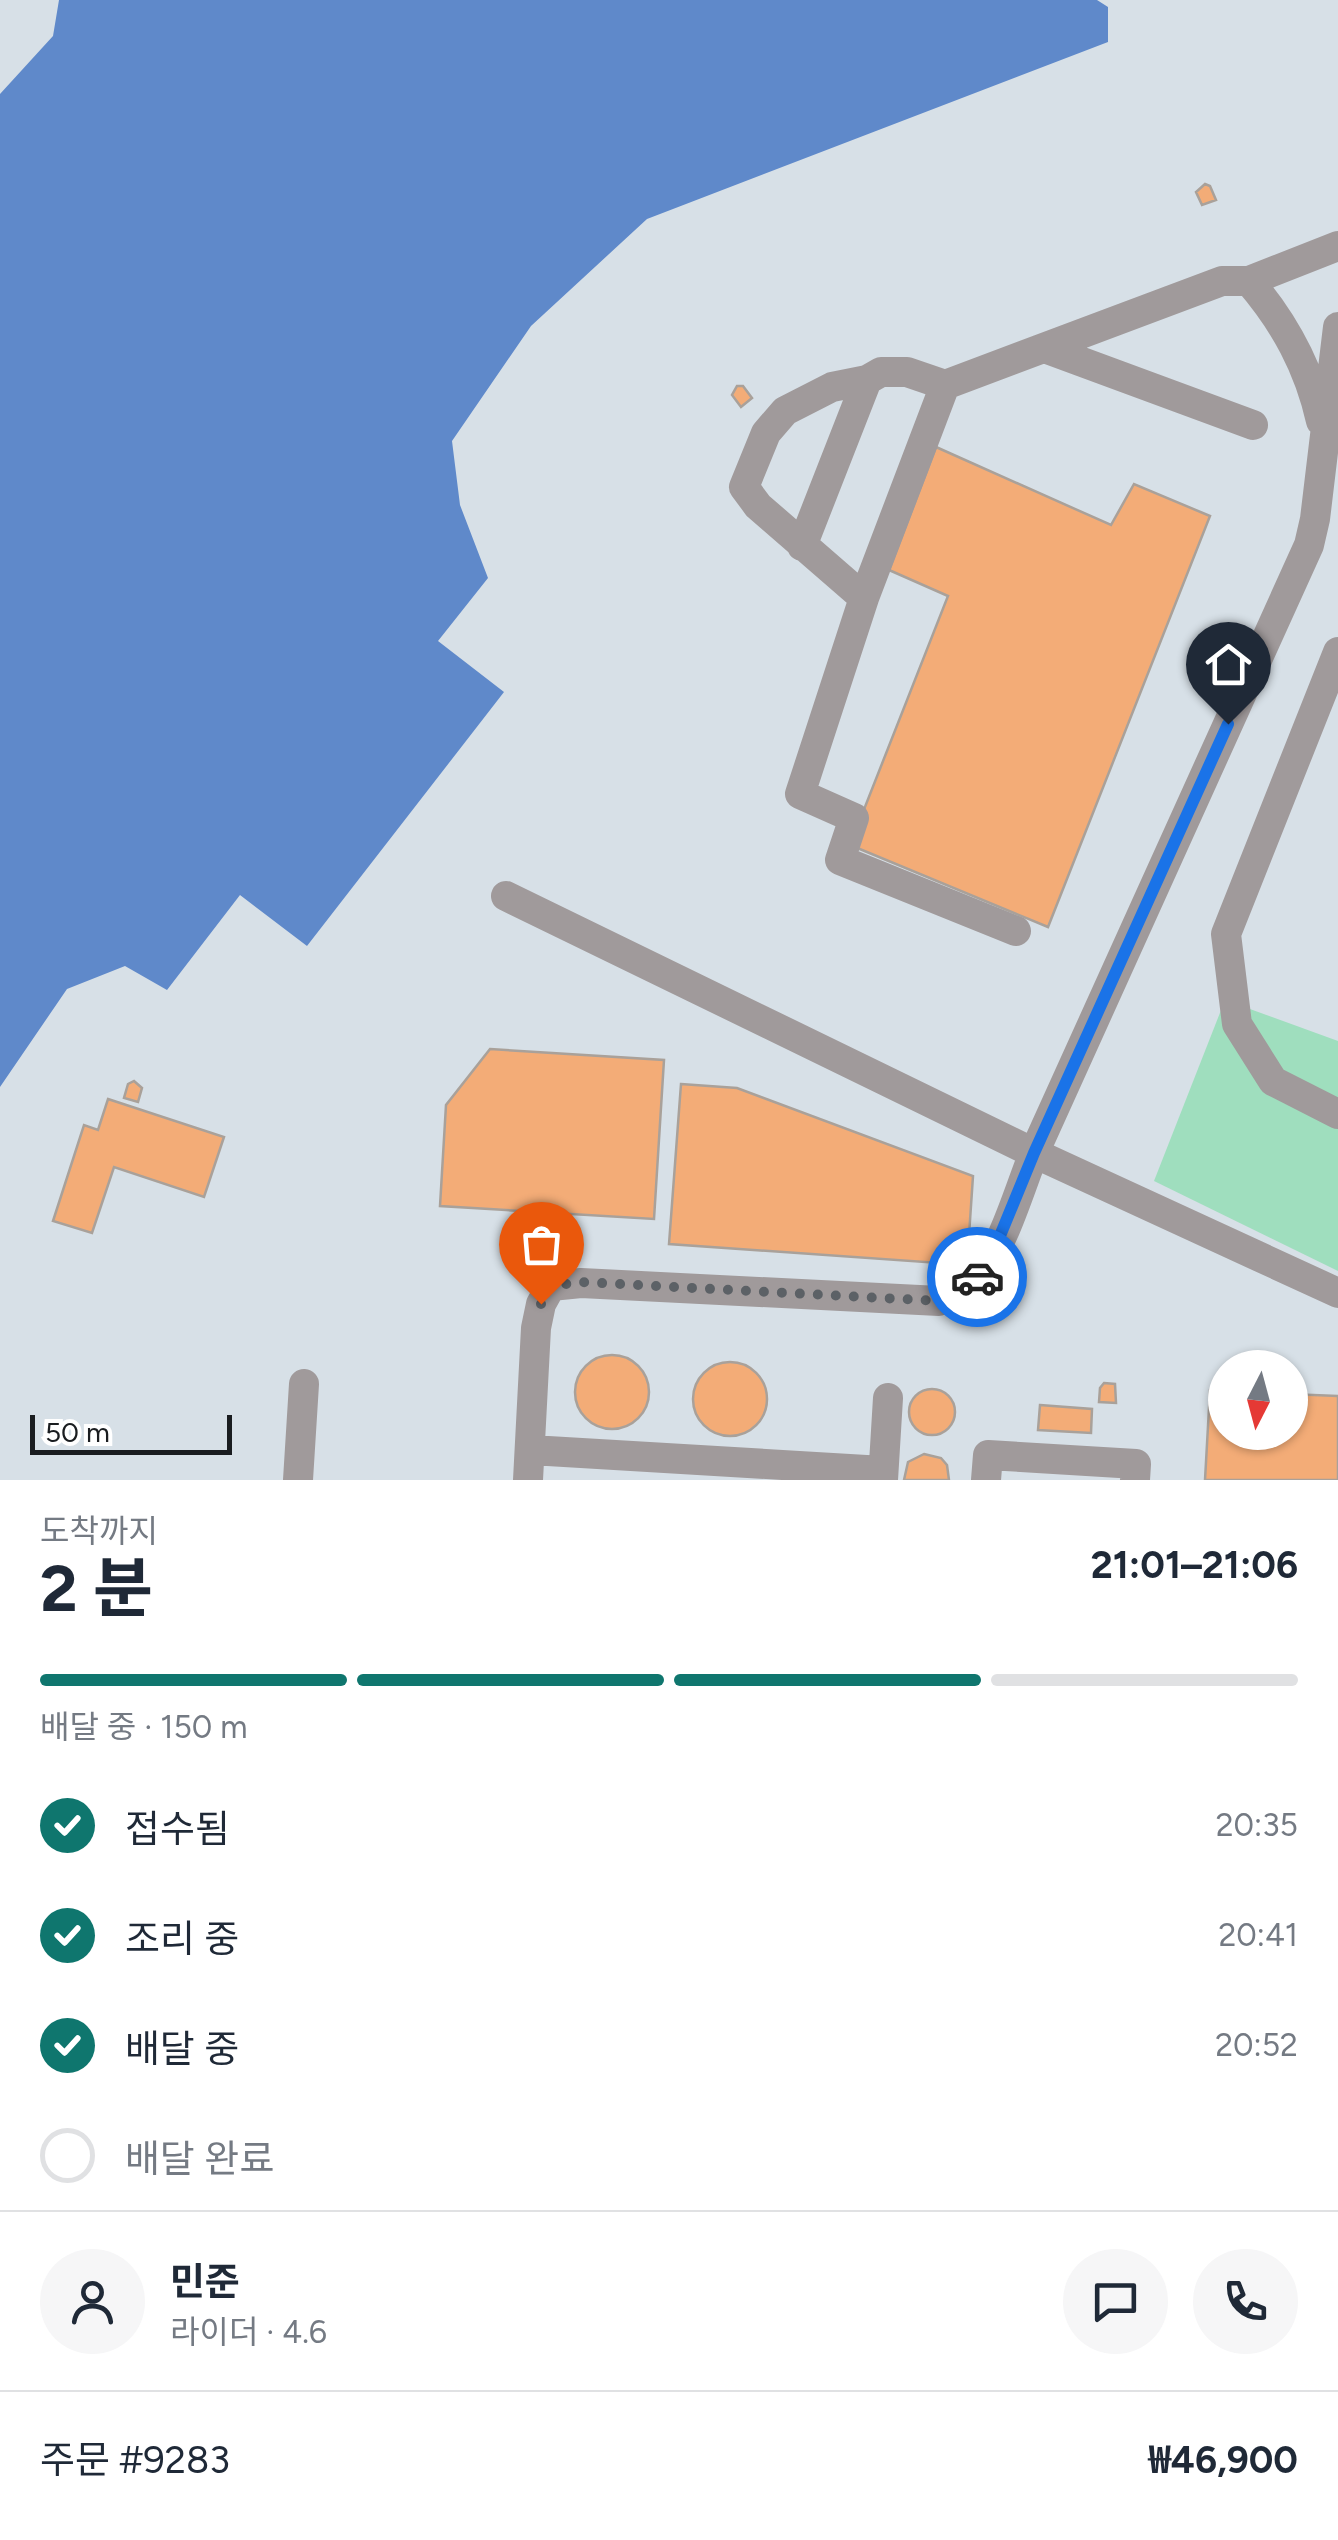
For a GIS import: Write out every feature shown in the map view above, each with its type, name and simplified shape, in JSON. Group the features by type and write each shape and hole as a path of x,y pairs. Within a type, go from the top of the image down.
{"lane":[{"path":"864,598 758,506 744,487 766,432 785,411 832,387 866,380 881,372 907,372 945,385 1222,281 1249,281 1338,246"},
{"path":"1249,281 1275,312 1295,345 1314,390 1324,439"},
{"path":"888,1398 883,1476 530,1465 536,1328 541,1304 551,1286 581,1282 939,1301 963,1290 980,1274 1309,545 1338,327"},
{"path":"1046,348 1253,425"},
{"path":"802,546 866,380"},
{"path":"945,385 864,598 800,794 854,818 840,860 1016,931"},
{"path":"1338,652 1226,934 1237,1024 1274,1080 1338,1114"},
{"path":"506,896 1034,1153 1338,1293"},
{"path":"298,1480 304,1384"},
{"path":"986,1480 988,1455 1136,1464 1135,1480"}],"green space":[{"path":"1225,1000 1338,1041 1338,1271 1154,1181"}],"water":[{"path":"59,0 1097,0 1108,7 1108,42 647,219 531,326 452,441 460,505 488,578 438,641 504,692 307,946 240,895 167,990 125,966 67,989 0,1087 0,94 53,36"}],"building":[{"path":"1205,184 1216,200 1202,205 1196,192"},
{"path":"737,386 743,386 752,398 741,407 732,395"},
{"path":"936,447 1111,525 1134,484 1210,516 1048,927 850,845 948,596 889,570"},
{"path":"490,1049 664,1060 654,1219 440,1206 446,1105"},
{"path":"134,1081 142,1088 138,1102 124,1098 128,1084"},
{"path":"681,1084 737,1088 973,1176 967,1265 669,1244"},
{"path":"108,1099 224,1137 204,1197 114,1167 92,1233 53,1221 84,1125 98,1130"},
{"path":"612,1355 626,1357 638,1366 647,1378 647,1406 638,1418 626,1427 612,1429 598,1427 586,1418 577,1406 575,1392 577,1378 586,1366 598,1357"},
{"path":"730,1362 756,1373 767,1399 756,1425 730,1436 704,1425 693,1399 704,1373"},
{"path":"1104,1383 1115,1384 1116,1403 1099,1402"},
{"path":"932,1389 948,1396 955,1412 948,1428 932,1435 916,1428 909,1412 916,1396"},
{"path":"1308,1395 1338,1396 1338,1480 1205,1480 1208,1426 1208,1450 1308,1450"},
{"path":"1040,1405 1092,1409 1091,1433 1038,1430"},
{"path":"924,1454 941,1458 947,1465 949,1480 904,1480 908,1462"}],"way so far":[{"path":"541,1304 551,1286 581,1282 939,1301 963,1290 977,1277"}],"route":[{"path":"977,1277 995,1248 1228,724"}]}
